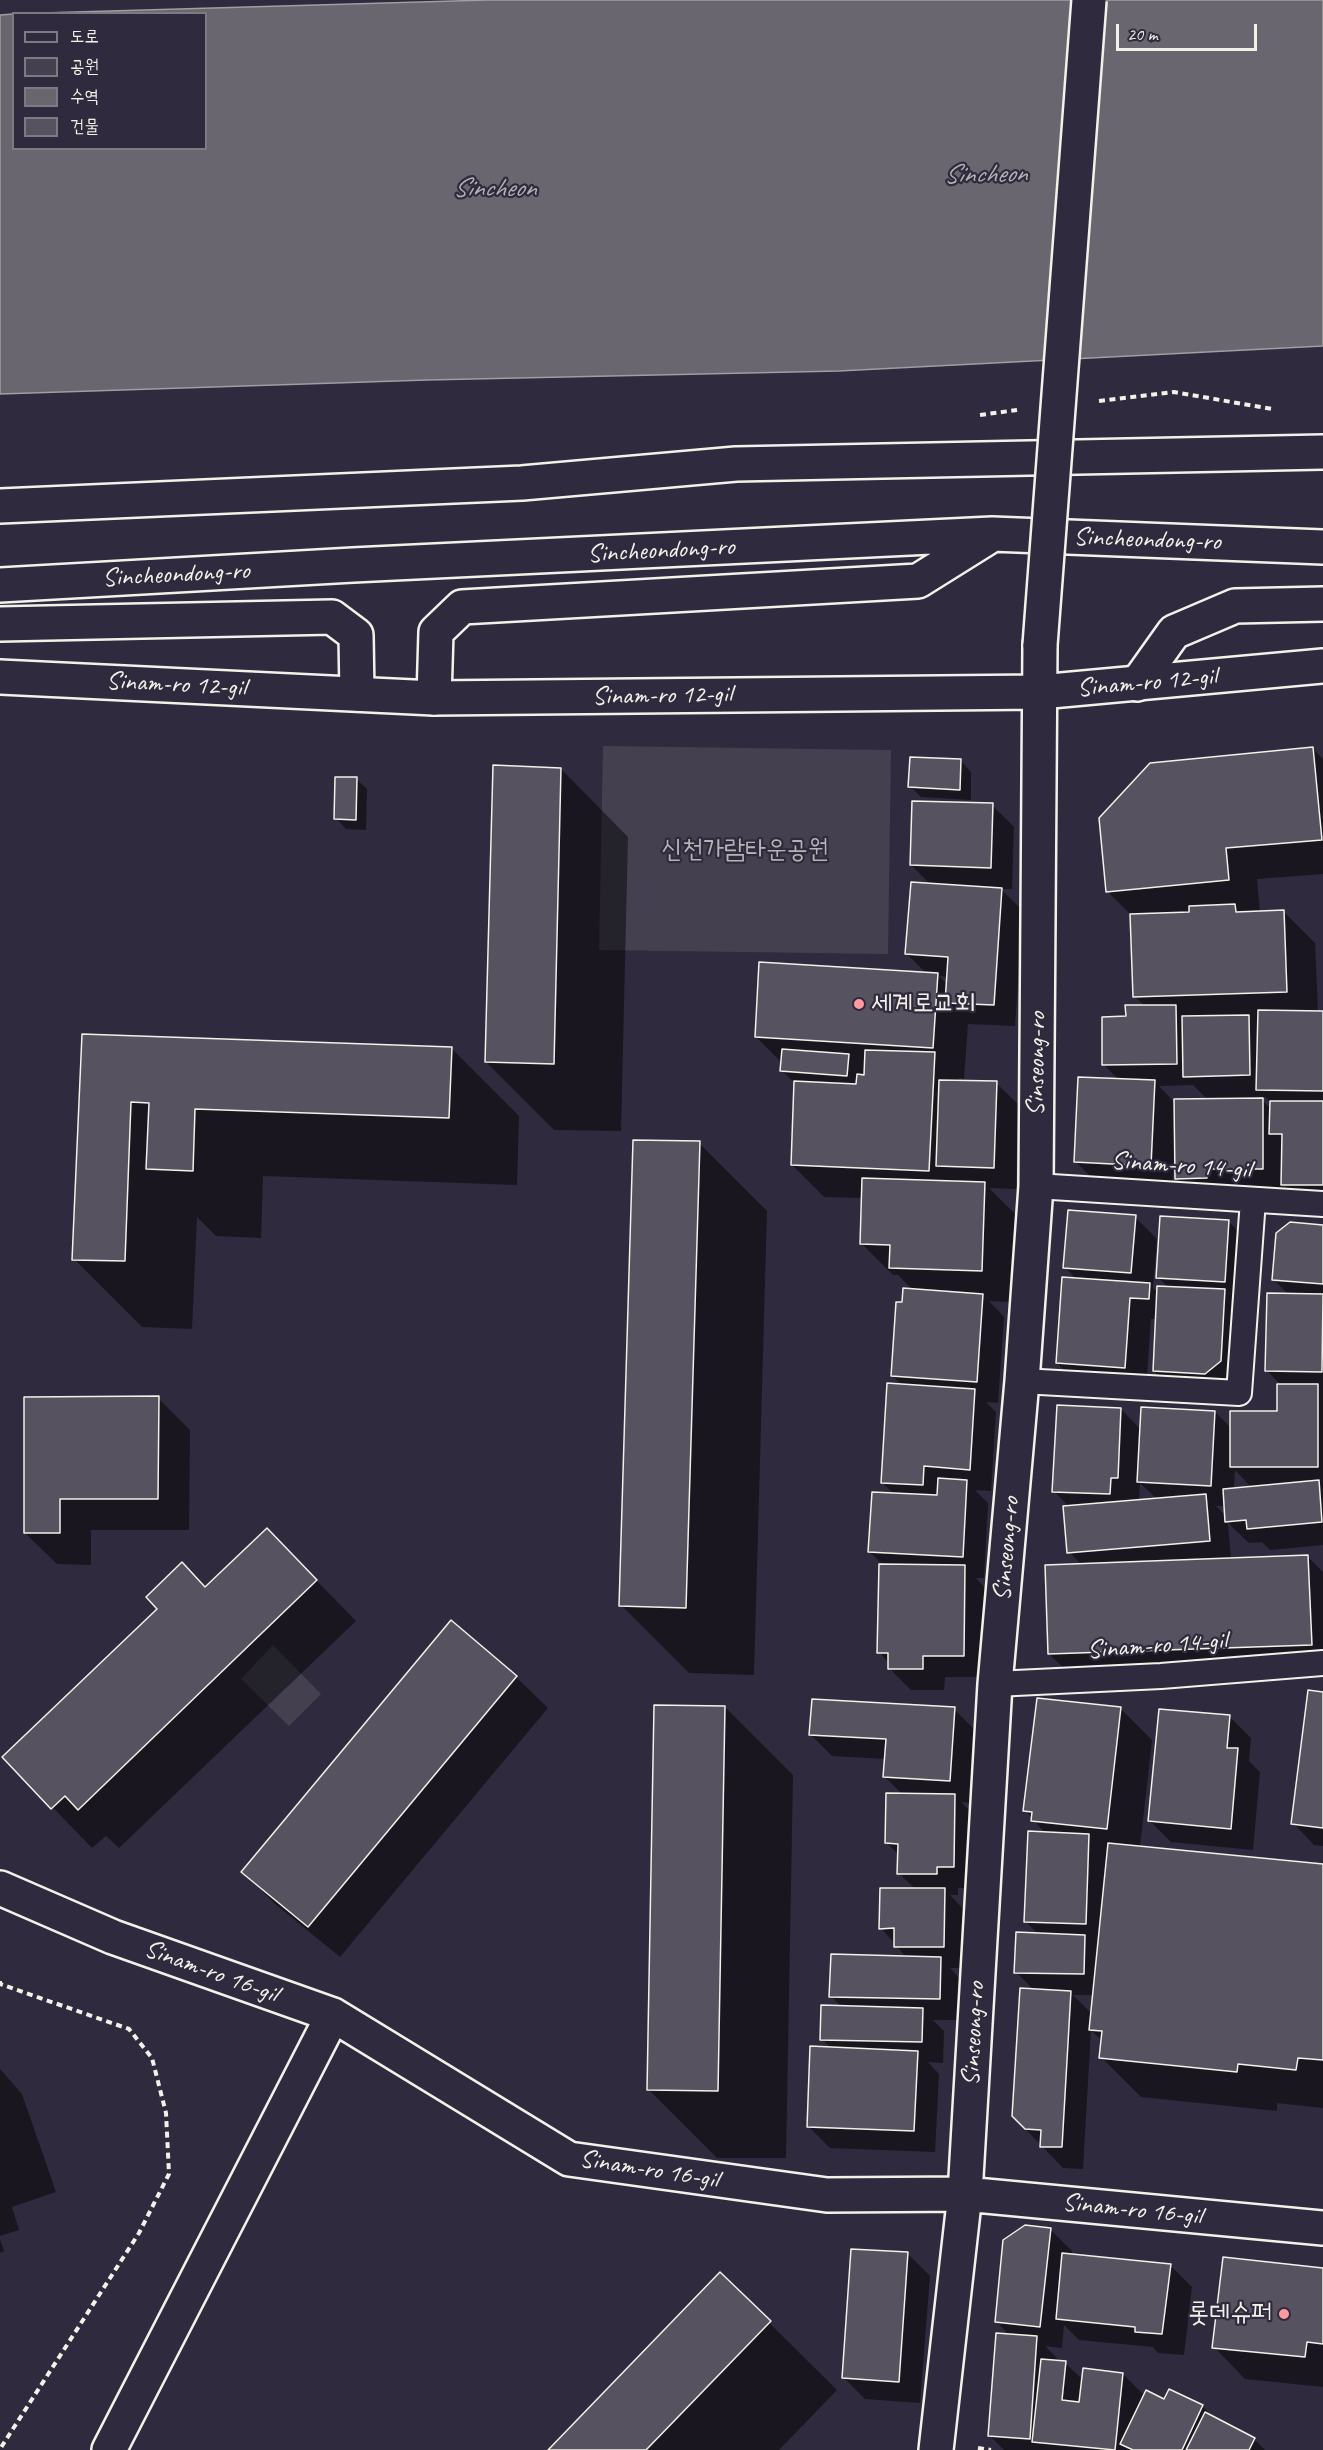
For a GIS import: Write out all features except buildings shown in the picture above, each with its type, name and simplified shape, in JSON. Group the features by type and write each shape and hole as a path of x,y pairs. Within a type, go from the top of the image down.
{"street":[{"name":"Sinseong-ro","path":"936,2450 965,2194 995,1684 1022,1381 1036,1186 1040,645 1089,0"},
{"path":"0,506 522,483 736,464 1323,452"},
{"path":"434,698 436,632 462,608 918,581 992,534"},
{"name":"Sincheondong-ro","path":"0,585 352,565 992,534 1323,547"},
{"path":"1137,684 1174,632 1235,606 1323,604"},
{"path":"0,624 332,617 356,635 357,694"},
{"name":"Sinam-ro 12-gil","path":"0,677 434,698 1040,692 1323,666"},
{"name":"Sinam-ro 16-gil","path":"0,1888 113,1937 333,2015 569,2159 826,2195 965,2194 1323,2228"},
{"path":"109,2450 333,2015"}],"lane":[{"name":"Sinam-ro 14-gil","path":"1036,1186 1323,1204"},
{"path":"1022,1381 1239,1393 1253,1200"},
{"name":"Sinam-ro 14-gil","path":"995,1684 1161,1676 1323,1663"}],"path":[{"path":"0,1981 0,1984 129,2029 152,2058 166,2113 170,2174 139,2233 0,2449"}],"green space":[{"name":"신천가람타운공원","path":"603,746 891,750 888,954 599,950"},
{"path":"273,1645 321,1694 289,1726 241,1679"}],"water":[{"name":"Sincheon","path":"488,0 1323,0 1323,346 839,371 427,380 0,394 0,15 12,14 12,150 207,150 207,12 75,12"}],"place":[{"name":"세계로교회","path":"859,1004"},
{"name":"롯데슈퍼","path":"1284,2314"}]}
